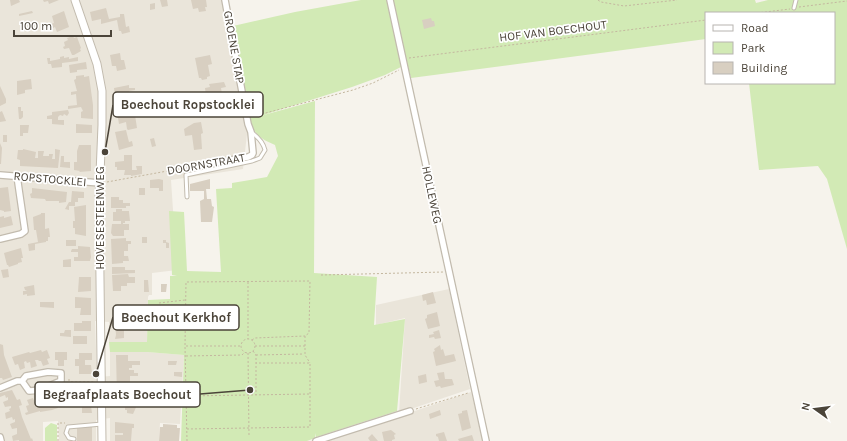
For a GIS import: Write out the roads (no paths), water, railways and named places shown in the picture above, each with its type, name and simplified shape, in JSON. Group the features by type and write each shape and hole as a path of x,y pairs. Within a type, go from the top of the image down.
{"street":[{"name":"HOVESESTEENWEG","path":"75,0 100,77 103,108 99,206 102,441"},
{"name":"GROENE STAP","path":"225,0 247,118"},
{"name":"HOLLEWEG","path":"390,0 486,441"},
{"name":"DOORNSTRAAT","path":"191,167 252,155 253,150 251,132 247,118"},
{"name":"ROPSTOCKLEI","path":"0,175 100,183"},
{"path":"0,239 21,234 25,230 18,176"},
{"path":"0,388 22,380 26,376 48,372 61,372 61,381 48,385 38,391 29,391 22,380"},
{"path":"316,441 410,411"},
{"path":"0,437 1,441"}],"lane":[{"path":"794,8 796,0"},
{"path":"187,197 186,175 260,158 265,150 264,146 251,132"},
{"path":"74,440 69,438 66,433 68,427 102,424"}],"place":[{"name":"Boechout Ropstocklei","path":"105,152"},
{"name":"Boechout Kerkhof","path":"96,374"},
{"name":"Begraafplaats Boechout","path":"250,390"}]}
